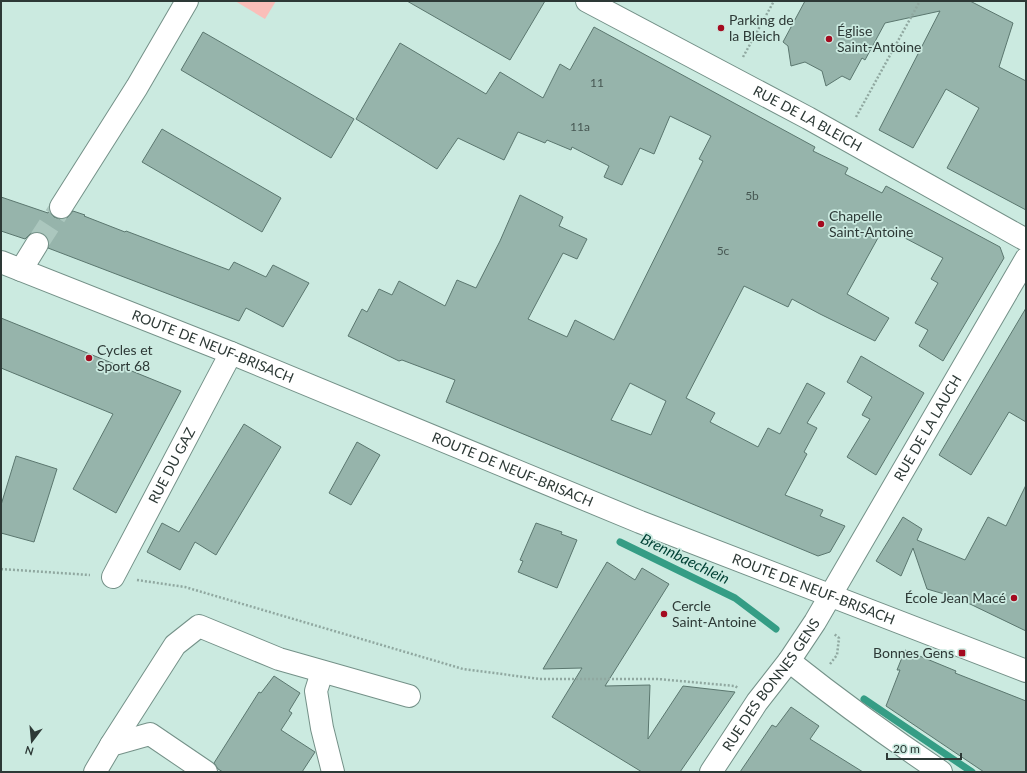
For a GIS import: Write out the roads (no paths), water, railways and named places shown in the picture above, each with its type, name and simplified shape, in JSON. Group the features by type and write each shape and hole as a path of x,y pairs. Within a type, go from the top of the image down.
{"street":[{"path":"61,207 137,87 187,1"},
{"name":"RUE DE LA BLEICH","path":"587,1 732,78 1026,240"},
{"path":"21,270 37,244"},
{"name":"RUE DE LA LAUCH","path":"830,596 1026,259"},
{"name":"ROUTE DE NEUF-BRISACH","path":"1,262 231,354 640,522 1026,671"},
{"name":"RUE DU GAZ","path":"113,577 231,354"},
{"name":"RUE DES BONNES GENS","path":"711,772 757,702 789,660 815,622 830,596"},
{"path":"95,772 175,645 199,626 279,659 409,696"},
{"path":"789,660 814,681 896,742 941,772"},
{"path":"322,672 316,691 322,728 333,772"},
{"path":"111,745 150,734 206,772"}],"waterway":[{"name":"Brennbaechlein","path":"620,542 735,598 776,629"},
{"name":"Brennbaechlein","path":"864,699 972,772"}],"tunnel":[{"path":"37,244 61,207"}],"place":[{"name":"Parking de la Bleich","path":"721,28"},
{"name":"Église Saint-Antoine","path":"829,39"},
{"name":"Chapelle Saint-Antoine","path":"821,224"},
{"name":"Cycles et Sport 68","path":"89,358"},
{"name":"École Jean Macé","path":"1014,598"},
{"name":"Cercle Saint-Antoine","path":"664,614"},
{"name":"Bonnes Gens","path":"962,653"}]}
